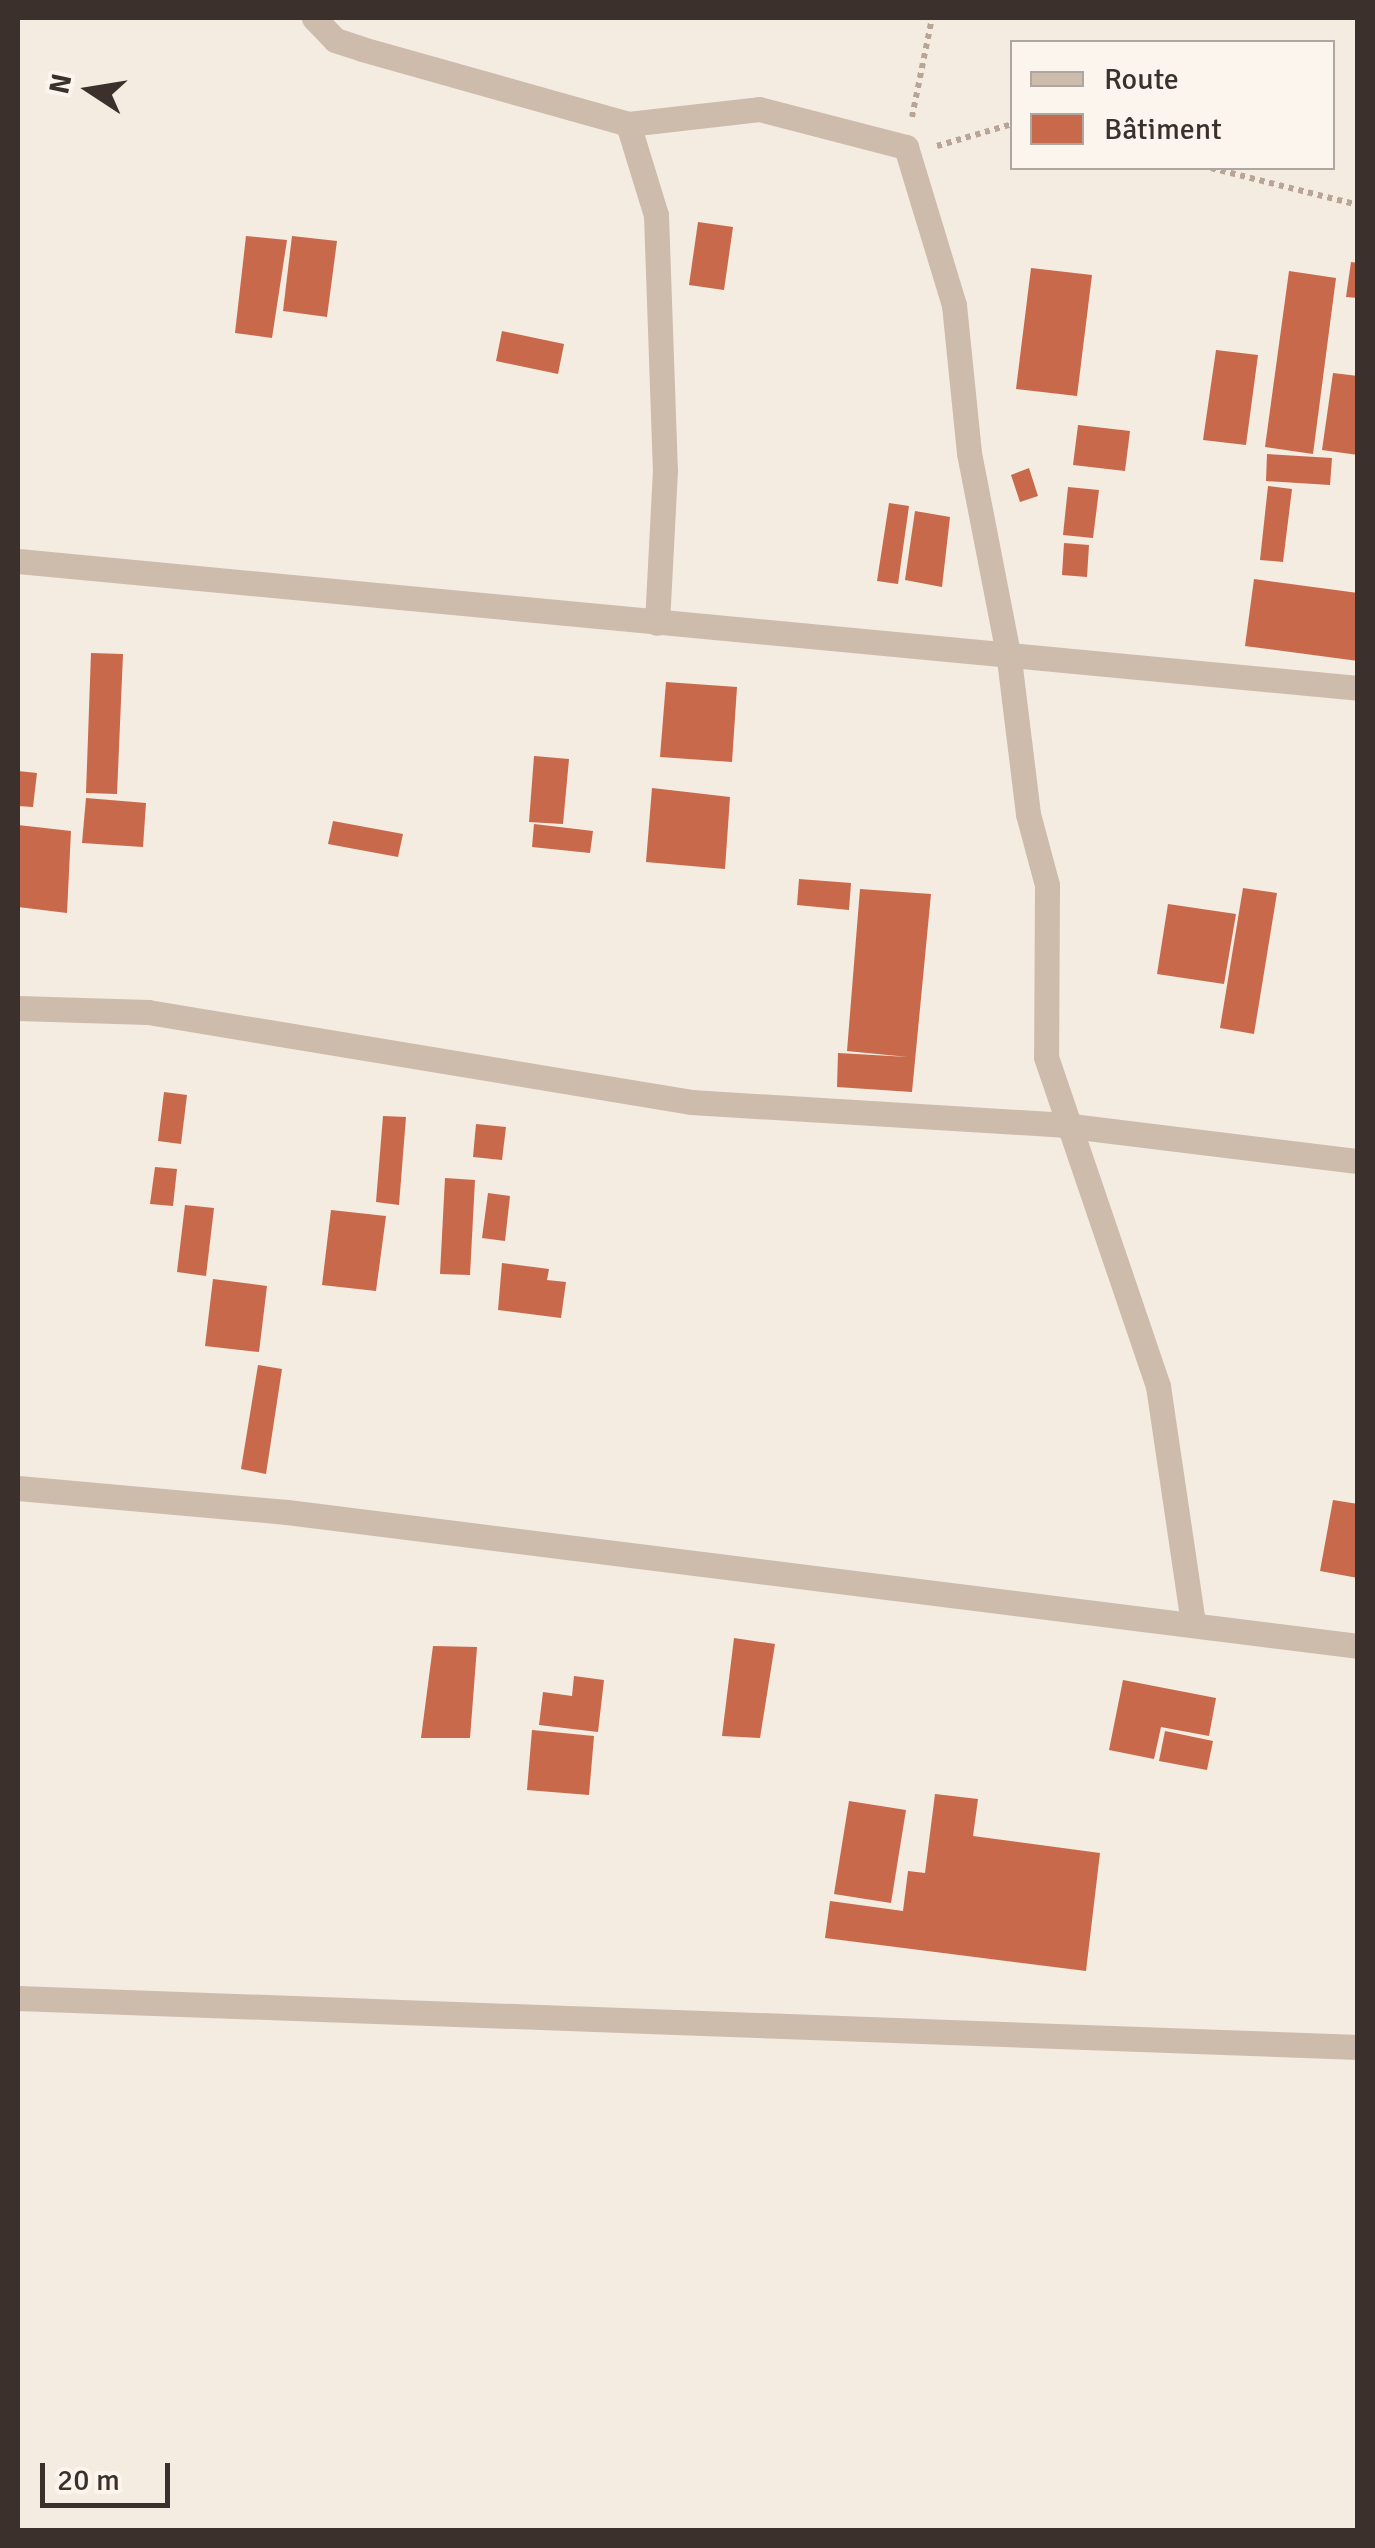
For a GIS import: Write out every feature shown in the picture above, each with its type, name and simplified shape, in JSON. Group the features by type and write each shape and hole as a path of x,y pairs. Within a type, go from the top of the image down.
{"street":[{"path":"314,18 335,40 362,50 628,124 760,109 906,148 954,305 969,453 1010,659 1028,814 1047,885 1046,1057 1063,1125 1098,1200 1158,1386 1193,1623"},
{"path":"628,124 656,215 665,470 657,624"},
{"path":"18,561 435,595 657,624 1358,688"},
{"path":"18,1008 148,1012 690,1102 1063,1125 1358,1161"},
{"path":"18,1488 287,1512 1358,1646"},
{"path":"18,1998 1358,2047"}],"path":[{"path":"932,18 906,148 931,148 1010,125"},
{"path":"1220,170 1358,205"}],"building":[{"path":"698,222 733,227 724,290 689,285"},
{"path":"246,236 287,240 272,338 235,333"},
{"path":"292,236 337,241 327,317 283,311"},
{"path":"1351,262 1358,263 1358,298 1346,297"},
{"path":"1031,268 1092,275 1077,396 1016,389"},
{"path":"1289,271 1336,278 1313,454 1265,447"},
{"path":"502,331 564,344 558,374 496,361"},
{"path":"1216,350 1258,355 1246,445 1203,440"},
{"path":"1333,373 1358,376 1358,455 1322,450"},
{"path":"1078,425 1130,431 1125,471 1073,465"},
{"path":"1267,454 1332,458 1330,485 1266,481"},
{"path":"1029,468 1038,496 1020,502 1011,475"},
{"path":"1268,486 1292,489 1283,562 1260,560"},
{"path":"1068,487 1099,490 1093,538 1063,535"},
{"path":"889,503 909,506 898,584 877,581"},
{"path":"915,511 950,517 942,587 905,580"},
{"path":"1064,543 1089,545 1087,577 1062,575"},
{"path":"1254,579 1358,593 1358,661 1245,646"},
{"path":"91,653 123,654 117,794 86,793"},
{"path":"666,682 737,687 732,762 660,757"},
{"path":"534,756 569,759 563,824 529,822"},
{"path":"18,771 37,773 33,807 18,806"},
{"path":"652,788 730,797 725,869 646,862"},
{"path":"86,798 146,803 143,847 82,843"},
{"path":"333,821 403,834 398,857 328,844"},
{"path":"534,824 593,831 590,853 532,847"},
{"path":"18,825 71,831 67,913 18,907"},
{"path":"799,879 851,883 849,910 797,905"},
{"path":"1243,888 1277,893 1254,1034 1220,1028"},
{"path":"860,889 931,894 912,1092 837,1087 838,1053 908,1057 847,1051"},
{"path":"1168,904 1236,914 1224,984 1157,974"},
{"path":"164,1092 187,1095 181,1144 158,1141"},
{"path":"383,1116 406,1117 399,1205 376,1202"},
{"path":"476,1124 506,1127 502,1160 473,1157"},
{"path":"155,1167 177,1169 173,1206 150,1204"},
{"path":"445,1178 475,1180 470,1275 440,1274"},
{"path":"488,1193 510,1196 505,1241 482,1238"},
{"path":"185,1205 214,1208 206,1276 177,1272"},
{"path":"331,1210 386,1216 376,1291 322,1285"},
{"path":"502,1263 549,1269 547,1280 566,1282 561,1318 498,1310"},
{"path":"213,1279 267,1286 259,1352 205,1346"},
{"path":"258,1365 282,1369 266,1474 241,1469"},
{"path":"1333,1500 1358,1504 1358,1578 1320,1571"},
{"path":"734,1638 775,1644 760,1738 722,1736"},
{"path":"433,1646 477,1647 470,1738 421,1738"},
{"path":"574,1676 604,1680 598,1732 539,1725 543,1692 572,1696"},
{"path":"1123,1680 1216,1698 1209,1736 1161,1727 1154,1759 1109,1750"},
{"path":"532,1730 594,1736 589,1795 527,1790"},
{"path":"1165,1731 1213,1741 1207,1770 1159,1761"},
{"path":"935,1794 978,1799 973,1836 1100,1853 1086,1971 825,1938 830,1901 903,1911 908,1871 925,1873"},
{"path":"849,1801 906,1810 891,1903 834,1894"}]}
